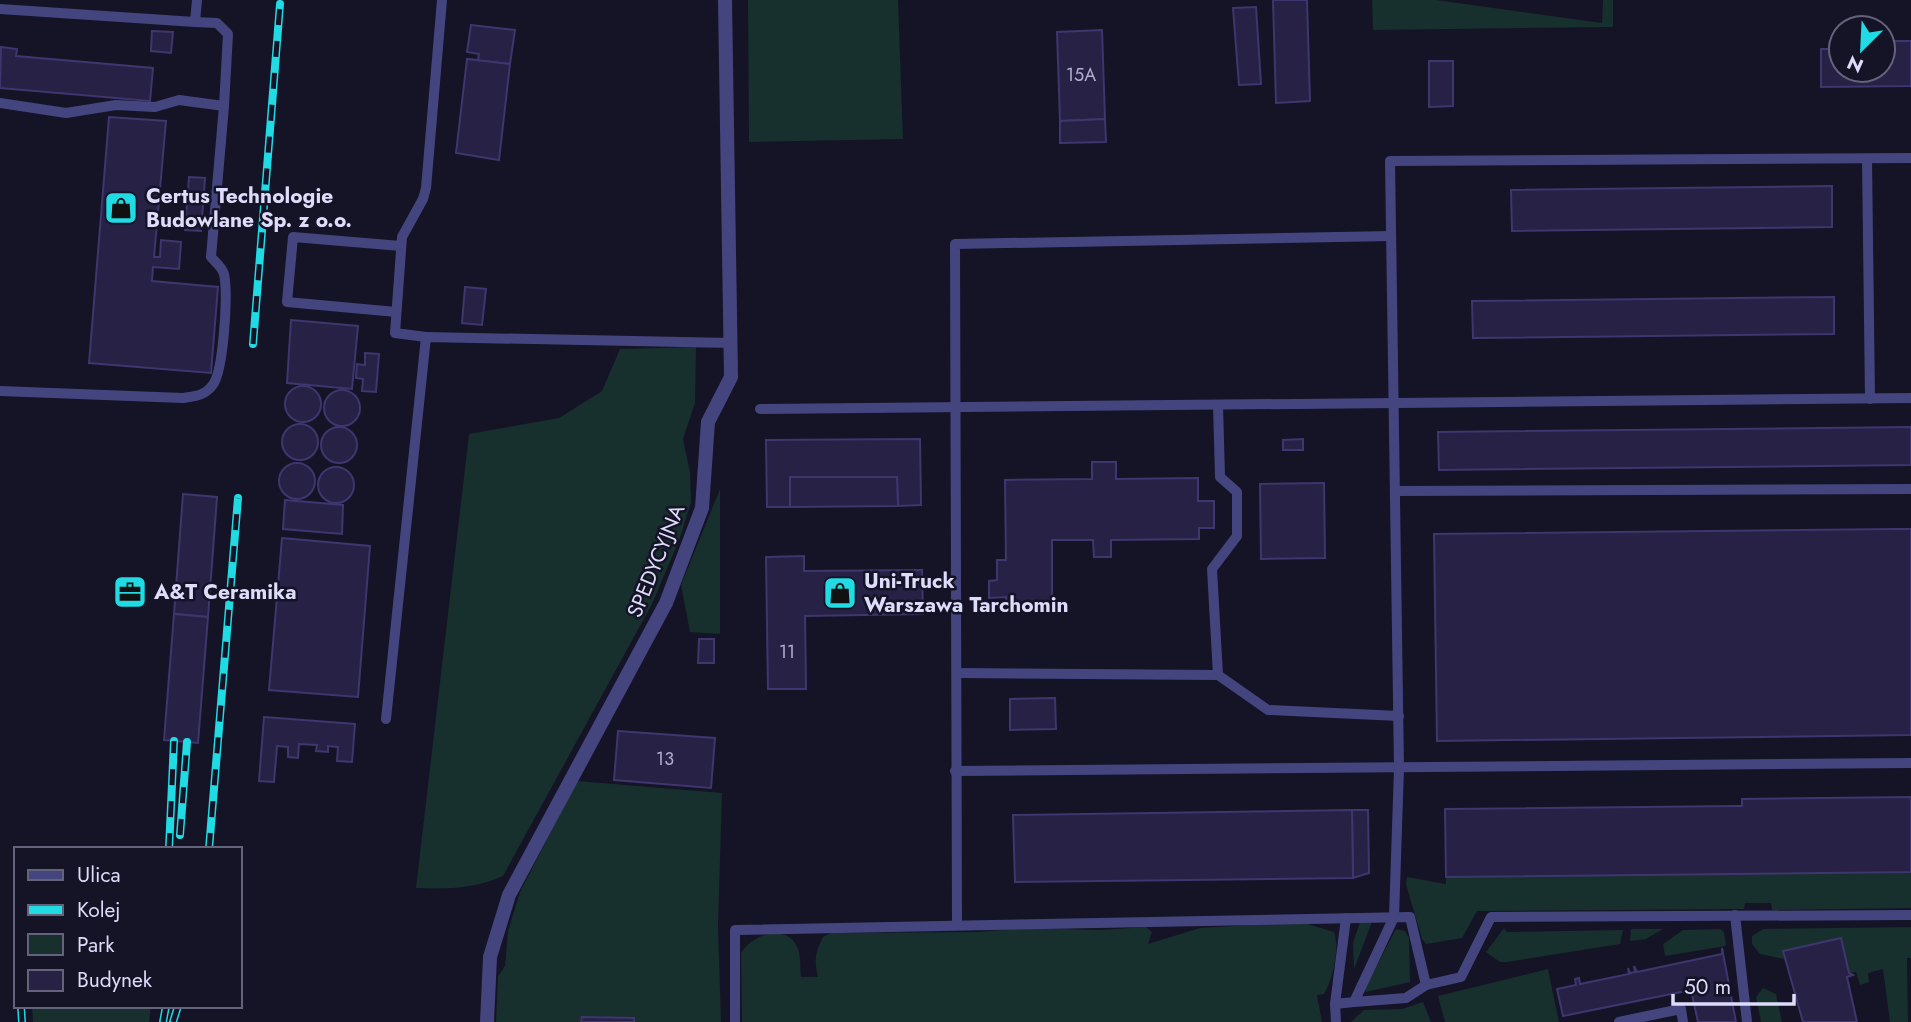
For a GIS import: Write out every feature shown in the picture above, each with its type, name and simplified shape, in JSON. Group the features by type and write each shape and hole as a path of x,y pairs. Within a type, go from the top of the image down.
{"street":[{"name":"SPEDYCYJNA","path":"487,1022 490,957 509,895 666,603 702,508 708,422 731,377 725,0"}],"lane":[{"path":"195,22 197,0"},
{"path":"442,0 426,188 423,199 402,237 395,333 426,337 732,343"},
{"path":"0,9 217,23 228,34 211,257 223,271 226,290 220,366 215,384 204,394 183,398 0,391"},
{"path":"0,103 66,113 116,106 155,107 179,100 224,106"},
{"path":"1354,1002 1394,917 1399,716 1390,161 1911,158"},
{"path":"1867,159 1870,399"},
{"path":"957,923 955,244 1391,236"},
{"path":"396,312 287,302 293,237 401,246"},
{"path":"386,719 426,337"},
{"path":"760,409 1911,398"},
{"path":"1218,405 1220,477 1237,492 1237,536 1212,569 1218,675"},
{"path":"1395,491 1911,489"},
{"path":"958,673 1218,675 1268,710 1399,716"},
{"path":"955,771 1911,763"},
{"path":"1735,915 1747,1022"},
{"path":"1335,1004 1406,998 1426,985 1461,977 1490,917 1911,915"},
{"path":"735,1022 736,930 957,923 1410,917 1426,985"},
{"path":"1336,1022 1335,1004 1346,918"},
{"path":"1619,1022 1681,1009 1683,1022"}],"green space":[{"path":"748,0 898,0 903,139 749,142"},
{"path":"1372,0 1436,0 1602,23 1603,0 1613,0 1613,27 1373,30"},
{"path":"696,347 695,403 683,439 690,472 691,502 680,538 652,604 503,876 482,884 416,888 469,434 559,418 602,391 620,349"},
{"path":"720,489 720,634 690,632 681,585"},
{"path":"577,781 722,793 718,926 721,1022 496,1022 498,976 505,966 508,931 520,892"},
{"path":"1911,872 1911,908 1772,910 1771,903 1745,903 1744,909 1477,911 1462,938 1426,944 1422,939 1406,884 1407,877 1446,884 1446,877"},
{"path":"1301,922 1334,932 1336,939 1335,964 1330,980 1324,994 1317,995 1322,1022 742,1022 741,953 753,941 770,934 778,933 793,941 799,952 801,977 818,977 817,952 823,937 831,933 977,932 1028,928 1100,930 1146,927 1152,932 1148,944 1200,928"},
{"path":"1360,922 1372,922 1354,969 1353,943"},
{"path":"1911,927 1911,958 1907,958 1908,1022 1890,1022 1883,969 1868,973 1869,982 1860,985 1856,972 1849,973 1841,938 1783,951 1784,959 1760,954 1752,944 1752,936 1763,929"},
{"path":"1504,928 1507,932 1623,930 1620,944 1500,962 1486,952"},
{"path":"1396,929 1405,931 1409,938 1410,982 1366,992 1365,988"},
{"path":"1631,929 1663,929 1646,939 1630,941"},
{"path":"1720,929 1724,932 1726,946 1665,956 1663,944 1683,930"},
{"path":"1548,969 1559,1022 1445,1022 1438,996"},
{"path":"1763,988 1776,994 1782,1022 1761,1022 1756,997"},
{"path":"1423,1002 1431,1022 1351,1022 1364,1010 1402,1009"},
{"path":"32,1008 151,1008 149,1022 33,1022"}],"building":[{"path":"1273,0 1307,0 1310,101 1276,103"},
{"path":"1256,7 1261,84 1239,85 1233,8"},
{"path":"471,25 515,30 510,64 467,59 478,60 479,54 467,52"},
{"path":"1102,30 1105,119 1060,121 1057,32"},
{"path":"152,31 173,32 171,53 151,51"},
{"path":"1897,41 1911,41 1911,86 1821,87 1821,49 1827,49 1827,84 1897,84"},
{"path":"1,47 17,49 16,56 153,68 150,101 0,88"},
{"path":"467,59 510,64 499,160 456,153"},
{"path":"1429,61 1453,61 1453,106 1429,107"},
{"path":"109,117 166,121 154,257 160,257 161,240 181,242 179,269 153,267 152,281 218,287 211,373 89,363"},
{"path":"1105,119 1106,142 1060,143 1060,121"},
{"path":"189,177 205,178 201,231 185,230"},
{"path":"1832,186 1832,227 1512,231 1511,190"},
{"path":"465,287 486,289 482,325 462,323"},
{"path":"1834,297 1834,334 1473,338 1472,301"},
{"path":"291,320 358,326 352,389 287,383"},
{"path":"365,353 379,354 376,392 362,391 363,379 356,378 357,364 365,365"},
{"path":"303,386 316,391 321,404 316,417 303,422 290,417 285,404 290,391"},
{"path":"342,390 355,395 360,408 355,421 342,426 329,421 324,408 329,395"},
{"path":"300,424 313,429 318,442 313,455 300,460 287,455 282,442 287,429"},
{"path":"339,427 352,432 357,445 352,458 339,463 326,458 321,445 326,432"},
{"path":"1911,427 1911,465 1439,470 1438,432"},
{"path":"920,439 921,505 898,506 897,477 790,477 790,507 767,507 766,440"},
{"path":"1303,439 1303,450 1283,450 1283,440"},
{"path":"1092,462 1116,462 1116,479 1198,478 1198,501 1214,501 1214,528 1199,528 1199,539 1111,540 1111,557 1094,557 1093,540 1052,540 1052,607 1006,608 1006,597 989,598 989,581 997,580 997,560 1006,560 1005,480 1092,479"},
{"path":"297,463 310,468 315,481 310,494 297,499 284,494 279,481 284,468"},
{"path":"336,467 349,472 354,485 349,498 336,503 323,498 318,485 323,472"},
{"path":"790,477 897,477 898,506 790,507"},
{"path":"1324,483 1325,558 1261,559 1260,484"},
{"path":"183,494 217,497 208,617 174,614"},
{"path":"285,500 343,505 342,534 283,529"},
{"path":"1911,529 1911,735 1437,741 1434,534"},
{"path":"282,538 370,546 358,697 269,690"},
{"path":"804,556 804,571 922,570 923,614 805,616 806,689 768,689 766,557"},
{"path":"174,614 208,617 198,743 164,740"},
{"path":"699,639 714,639 714,663 698,663"},
{"path":"1055,698 1056,729 1010,730 1010,699"},
{"path":"264,717 355,724 352,762 337,761 338,747 328,746 328,752 316,751 317,745 299,744 298,758 288,757 288,747 277,746 274,782 259,781"},
{"path":"618,731 715,738 711,788 614,780"},
{"path":"1911,797 1911,872 1446,877 1445,809 1742,806 1742,799"},
{"path":"1352,810 1368,810 1369,873 1353,878"},
{"path":"1352,810 1353,878 1015,882 1013,815"},
{"path":"1841,938 1849,973 1853,975 1847,977 1857,1022 1803,1022 1783,951"},
{"path":"1722,948 1736,1022 1698,1022 1691,990 1563,1016 1557,989 1576,985 1575,979 1579,978 1580,984 1629,974 1628,968 1630,973 1635,972 1634,966 1637,972 1722,954"},
{"path":"582,1017 634,1018 634,1022 581,1022"}],"railway":[{"path":"253,344 280,4"},
{"path":"209,847 238,498"},
{"path":"169,847 174,741"},
{"path":"180,835 187,742"},
{"path":"21,1008 22,1022"},
{"path":"163,1022 166,1008"},
{"path":"173,1022 177,1008"}],"place":[{"name":"Certus Technologie Budowlane Sp. z o.o.","path":"121,208"},
{"name":"A&T Ceramika","path":"130,592"},
{"name":"Uni-Truck Warszawa Tarchomin","path":"840,593"}]}
